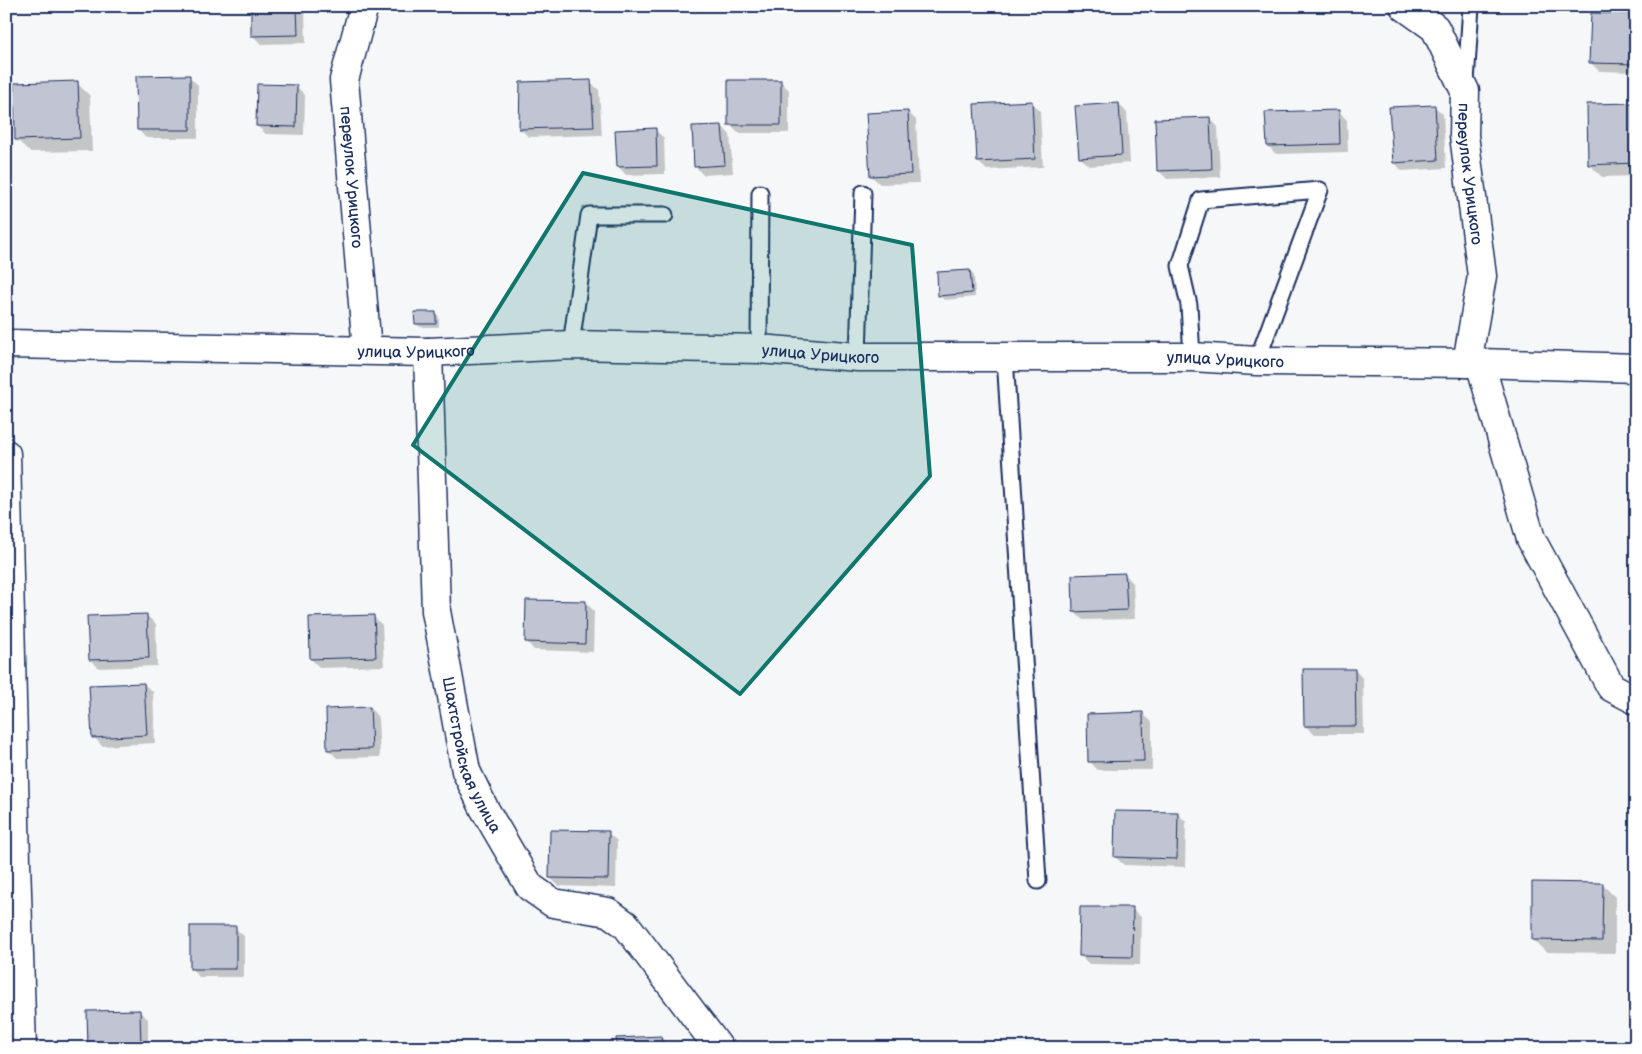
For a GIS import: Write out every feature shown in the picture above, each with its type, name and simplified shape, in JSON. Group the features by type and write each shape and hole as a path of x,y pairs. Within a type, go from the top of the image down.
{"street":[{"name":"переулок Урицкого","path":"364,6 344,80 368,350"},
{"name":"переулок Урицкого","path":"1404,6 1435,28 1465,92 1464,136 1482,276 1473,363"},
{"name":"улица Урицкого","path":"6,344 428,352 571,345 759,349 858,356 1192,357 1257,361 1473,363 1636,368"},
{"name":"Шахтстройская улица","path":"428,352 436,611 466,771 484,808 530,887 553,903 608,912 626,925 719,1048"},
{"path":"1473,363 1531,539 1611,687 1636,700"},
{"path":"6,454 22,1048"}],"lane":[{"path":"1465,92 1471,6"},
{"path":"1192,357 1189,305 1180,266 1201,200 1320,190 1257,361"},
{"path":"759,349 760,193"},
{"path":"858,356 863,193"},
{"path":"571,345 589,215 665,215"},
{"path":"1005,357 1038,881"}],"highlighted area":[{"path":"583,173 912,245 930,476 740,694 413,445"}],"building":[{"path":"251,6 297,6 298,35 251,36"},
{"path":"1591,13 1636,14 1636,64 1589,63"},
{"path":"190,75 190,130 137,130 136,76"},
{"path":"591,80 594,127 519,129 520,82"},
{"path":"728,80 781,80 781,125 728,125"},
{"path":"78,81 80,138 15,140 14,83"},
{"path":"257,84 297,85 296,127 256,126"},
{"path":"1032,101 1035,159 977,162 974,104"},
{"path":"1119,103 1122,155 1079,158 1075,106"},
{"path":"1636,103 1636,163 1588,165 1587,104"},
{"path":"1435,105 1438,160 1393,163 1389,107"},
{"path":"1339,110 1340,144 1267,146 1265,112"},
{"path":"908,111 911,174 870,176 866,113"},
{"path":"1210,117 1212,169 1157,171 1155,119"},
{"path":"722,125 725,165 694,167 692,126"},
{"path":"656,128 657,166 617,167 615,130"},
{"path":"970,270 972,293 938,296 937,272"},
{"path":"414,312 436,312 436,324 415,324"},
{"path":"1125,573 1127,610 1073,612 1072,575"},
{"path":"526,600 586,601 585,644 525,642"},
{"path":"147,614 149,658 89,660 87,616"},
{"path":"374,615 376,657 310,659 309,617"},
{"path":"1303,669 1355,669 1356,726 1304,726"},
{"path":"144,683 147,735 92,738 89,685"},
{"path":"370,707 372,749 327,750 326,709"},
{"path":"1143,712 1144,761 1088,762 1087,714"},
{"path":"1115,811 1178,812 1177,859 1114,857"},
{"path":"550,830 609,831 608,879 549,878"},
{"path":"1532,882 1603,883 1602,941 1532,940"},
{"path":"1080,907 1133,907 1132,957 1079,956"},
{"path":"190,926 236,926 236,969 190,969"},
{"path":"140,1010 141,1048 88,1048 87,1011"},
{"path":"661,1036 662,1048 617,1048 616,1038"}]}
